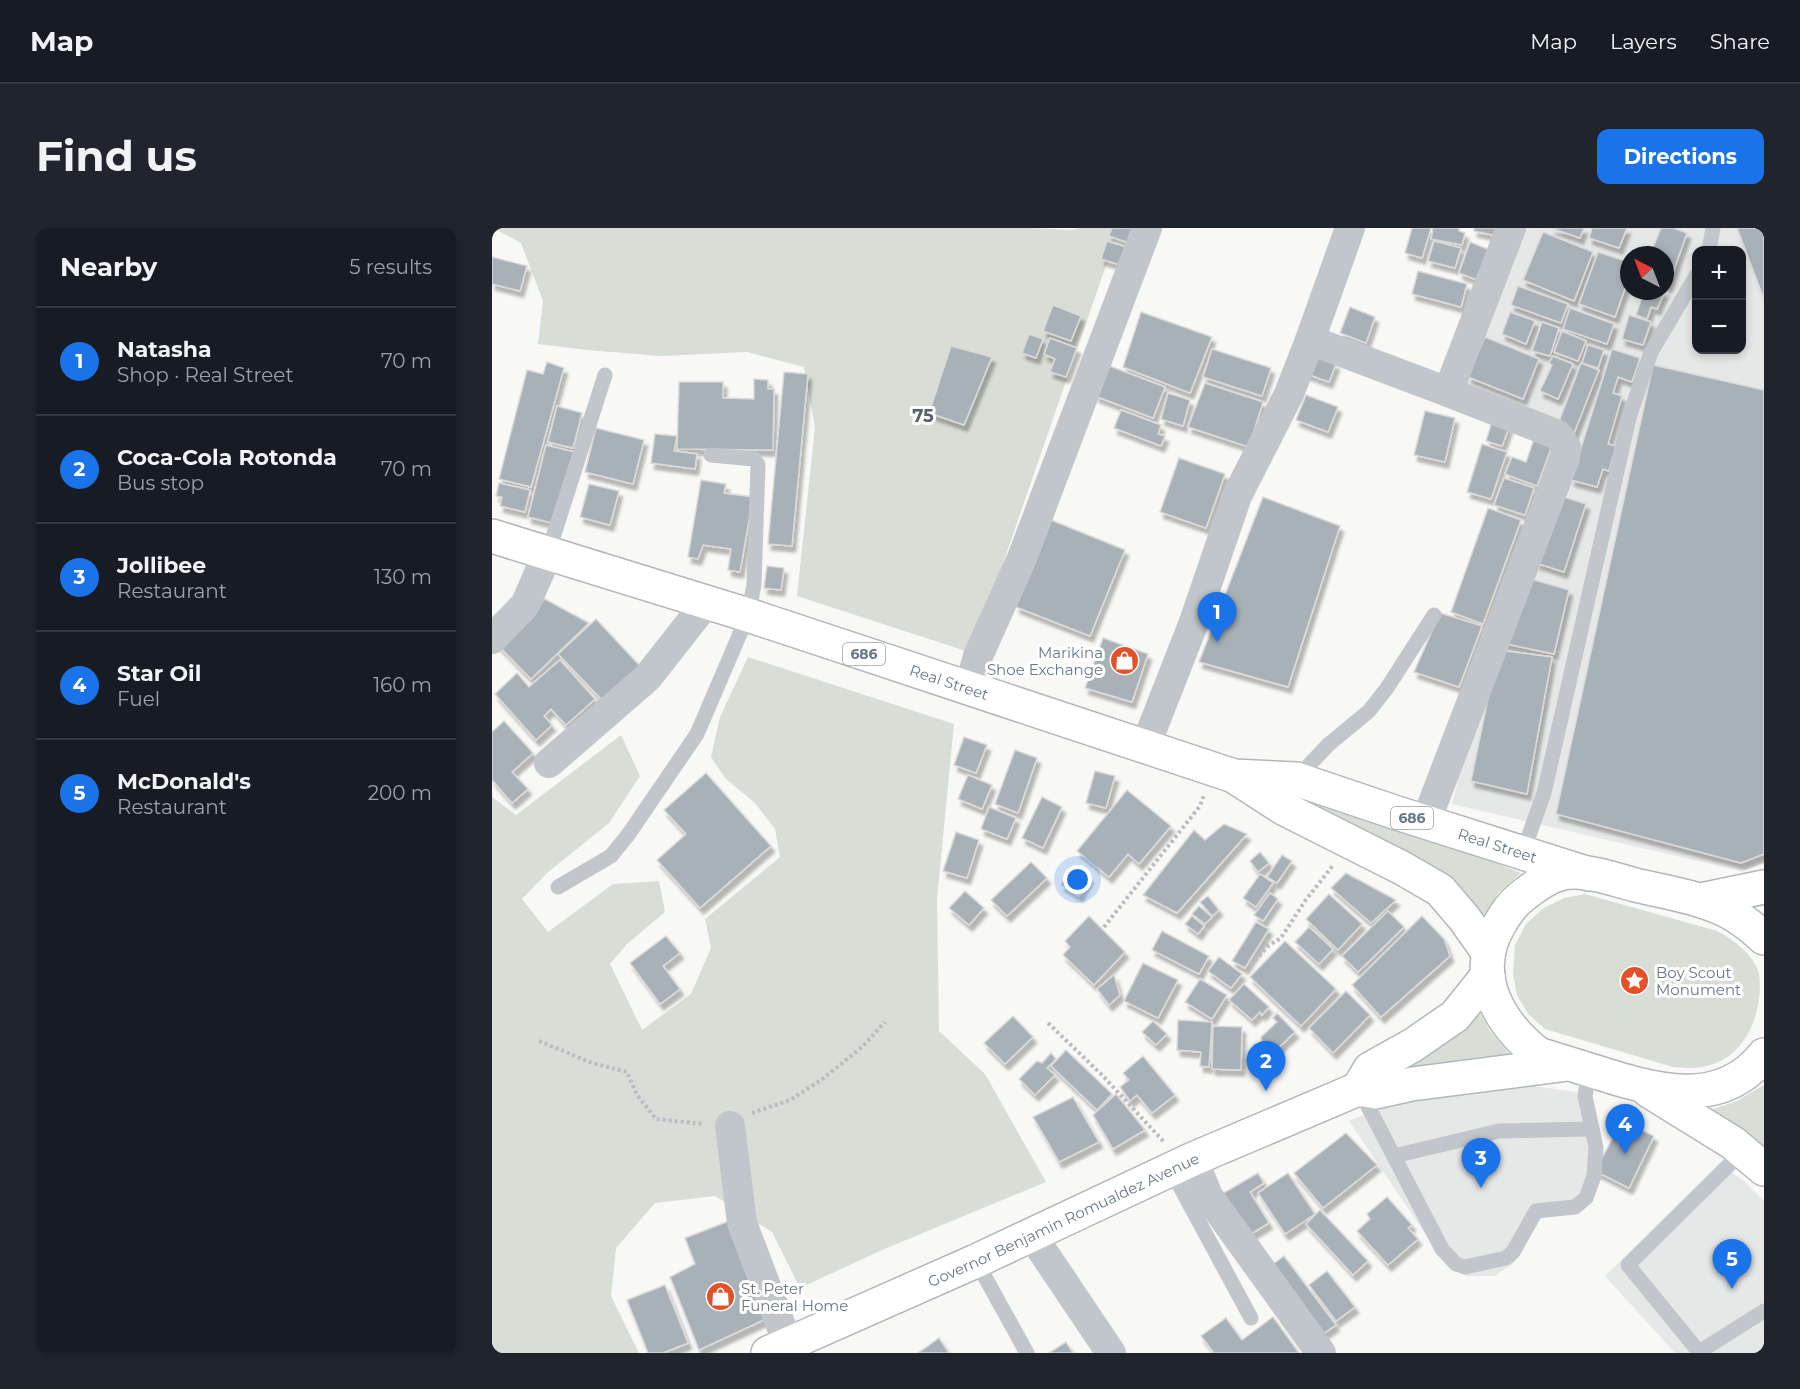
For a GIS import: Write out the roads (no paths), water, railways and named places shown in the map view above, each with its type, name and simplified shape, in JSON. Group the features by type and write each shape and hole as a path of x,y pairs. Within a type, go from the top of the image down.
{"main road":[{"name":"Real Street","path":"492,536 748,615 1224,772 1296,779 1589,874"},
{"name":"Real Street","path":"1224,772 1283,808 1440,890 1464,918 1488,964"},
{"name":"Governor Benjamin Romualdez Avenue","path":"1358,1089 1370,1070 1413,1045 1455,1016 1488,964 1503,919 1510,908 1526,892 1562,873 1589,874"},
{"path":"1589,874 1701,900 1740,918 1764,938"},
{"path":"1701,900 1764,887"},
{"path":"1488,964 1491,993 1498,1009 1515,1033 1538,1053 1579,1067 1642,1087 1684,1092 1710,1089 1728,1083 1757,1063 1764,1055"},
{"name":"Governor Benjamin Romualdez Avenue","path":"778,1348 976,1261 1182,1164 1358,1089 1376,1092 1412,1084 1579,1067"},
{"path":"1642,1087 1753,1160"}],"street":[{"path":"969,688 978,656 1022,558 1147,228"},
{"path":"1145,747 1194,622 1237,496 1289,394 1350,228"},
{"path":"1448,392 1511,228"},
{"path":"1310,340 1557,435 1566,447 1565,458 1426,822"},
{"path":"492,639 525,605 548,553"},
{"path":"549,763 647,678 706,603"},
{"path":"730,1126 742,1223 778,1348"},
{"path":"1182,1164 1208,1196 1321,1353"},
{"path":"1031,1234 1111,1353"}],"lane":[{"path":"1710,246 1713,228"},
{"path":"1523,852 1544,793 1629,418 1651,352 1692,283"},
{"path":"548,553 605,375"},
{"path":"558,887 611,856 628,835 697,734 748,615 754,585 758,465 754,459 711,455"},
{"path":"1296,779 1328,745 1369,711 1388,688 1434,615"},
{"path":"1358,1089 1448,1257 1456,1264 1465,1267 1506,1258 1513,1252 1536,1211 1575,1207 1586,1198 1594,1176 1596,1147 1579,1067"},
{"path":"1394,1156 1499,1131 1592,1129"},
{"path":"1753,1160 1628,1265 1699,1352 1764,1311"},
{"path":"1182,1164 1251,1318"},
{"path":"976,1261 1028,1353"}],"place":[{"name":"Natasha","path":"1217,642"},
{"name":"Marikina Shoe Exchange","path":"1124,661"},
{"name":"Boy Scout Monument","path":"1635,981"},
{"name":"Coca-Cola Rotonda","path":"1266,1091"},
{"name":"Star Oil","path":"1625,1154"},
{"name":"Jollibee","path":"1481,1188"},
{"name":"McDonald's","path":"1732,1289"},
{"name":"St. Peter Funeral Home","path":"720,1297"}],"district":[{"name":"75","path":"923,416"}]}
